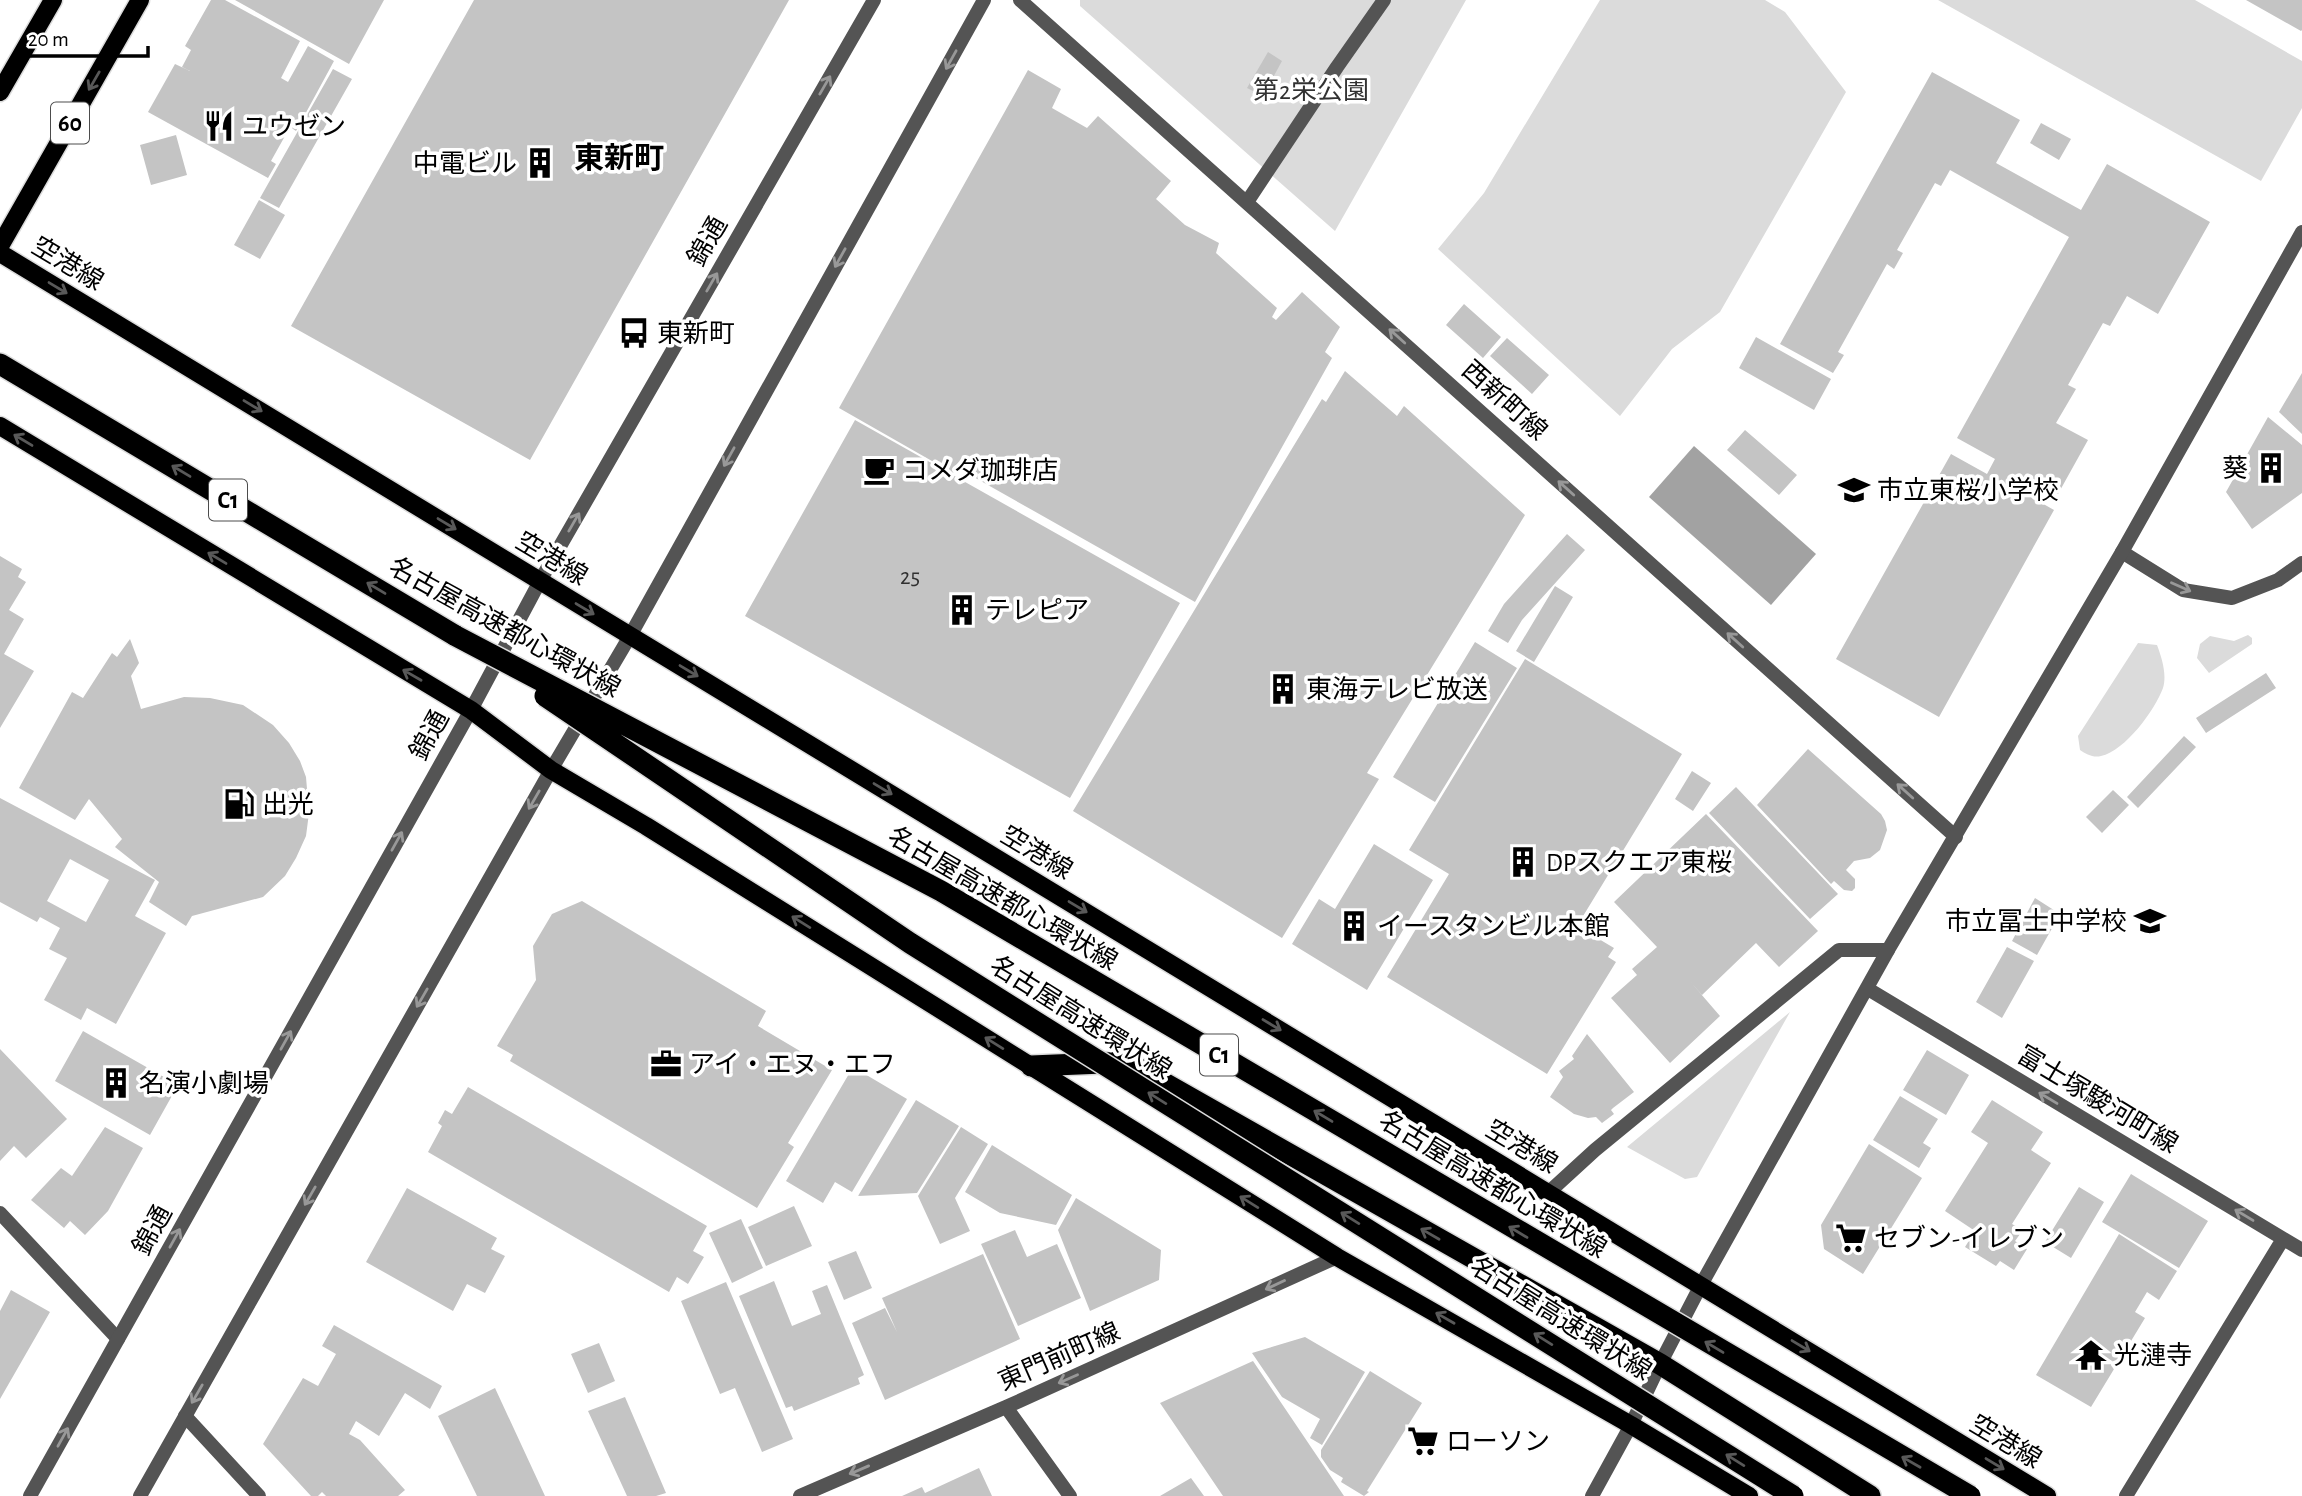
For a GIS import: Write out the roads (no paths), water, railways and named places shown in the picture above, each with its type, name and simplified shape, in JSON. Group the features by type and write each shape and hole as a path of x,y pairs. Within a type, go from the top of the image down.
{"highway":[{"name":"名古屋高速都心環状線","path":"0,364 456,636 941,891 1970,1496"},
{"name":"名古屋高速環状線","path":"456,636 910,943 1793,1496"},
{"path":"1031,1066 1127,1062 1660,1364 1870,1496"}],"main road":[{"path":"0,92 53,0"},
{"name":"60","path":"0,246 140,0"},
{"name":"空港線","path":"0,253 2047,1496"},
{"path":"0,426 471,710 551,770 646,825 1337,1257 1632,1425 1749,1496"}],"street":[{"name":"錦通","path":"30,1496 471,710 540,582 874,0"},
{"path":"140,1496 551,770 630,636 984,0"},
{"name":"西新町線","path":"1020,0 1956,837"},
{"path":"1247,202 1384,0"},
{"path":"1592,1496 1632,1425 1701,1285 1888,950 2122,552 2302,232"},
{"path":"2122,552 2183,590 2231,598 2278,580 2302,563"},
{"path":"1548,1193 1595,1150 1839,950 1888,950"},
{"name":"富士塚駿河町線","path":"1868,989 2302,1250"},
{"path":"0,1213 118,1339"},
{"path":"2126,1496 2283,1239"},
{"name":"東門前町線","path":"800,1496 1006,1407 1337,1257"},
{"path":"1006,1407 1070,1496"},
{"path":"185,1416 259,1496"}],"place":[{"name":"ユウゼン","path":"219,126"},
{"name":"中電ビル","path":"540,163"},
{"name":"東新町","path":"634,333"},
{"name":"葵","path":"2271,468"},
{"name":"コメダ珈琲店","path":"879,470"},
{"name":"市立東桜小学校","path":"1854,490"},
{"name":"テレピア","path":"962,610"},
{"name":"東海テレビ放送","path":"1283,689"},
{"name":"出光","path":"239,804"},
{"name":"DPスクエア東桜","path":"1523,862"},
{"name":"市立冨士中学校","path":"2150,921"},
{"name":"イースタンビル本館","path":"1354,926"},
{"name":"アイ・エヌ・エフ","path":"666,1064"},
{"name":"名演小劇場","path":"116,1083"},
{"name":"セブン-イレブン","path":"1851,1238"},
{"name":"光漣寺","path":"2091,1355"},
{"name":"ローソン","path":"1423,1441"}],"district":[{"name":"東新町","path":"619,158"}],"park label":[{"name":"第2栄公園","path":"1311,90"}]}
